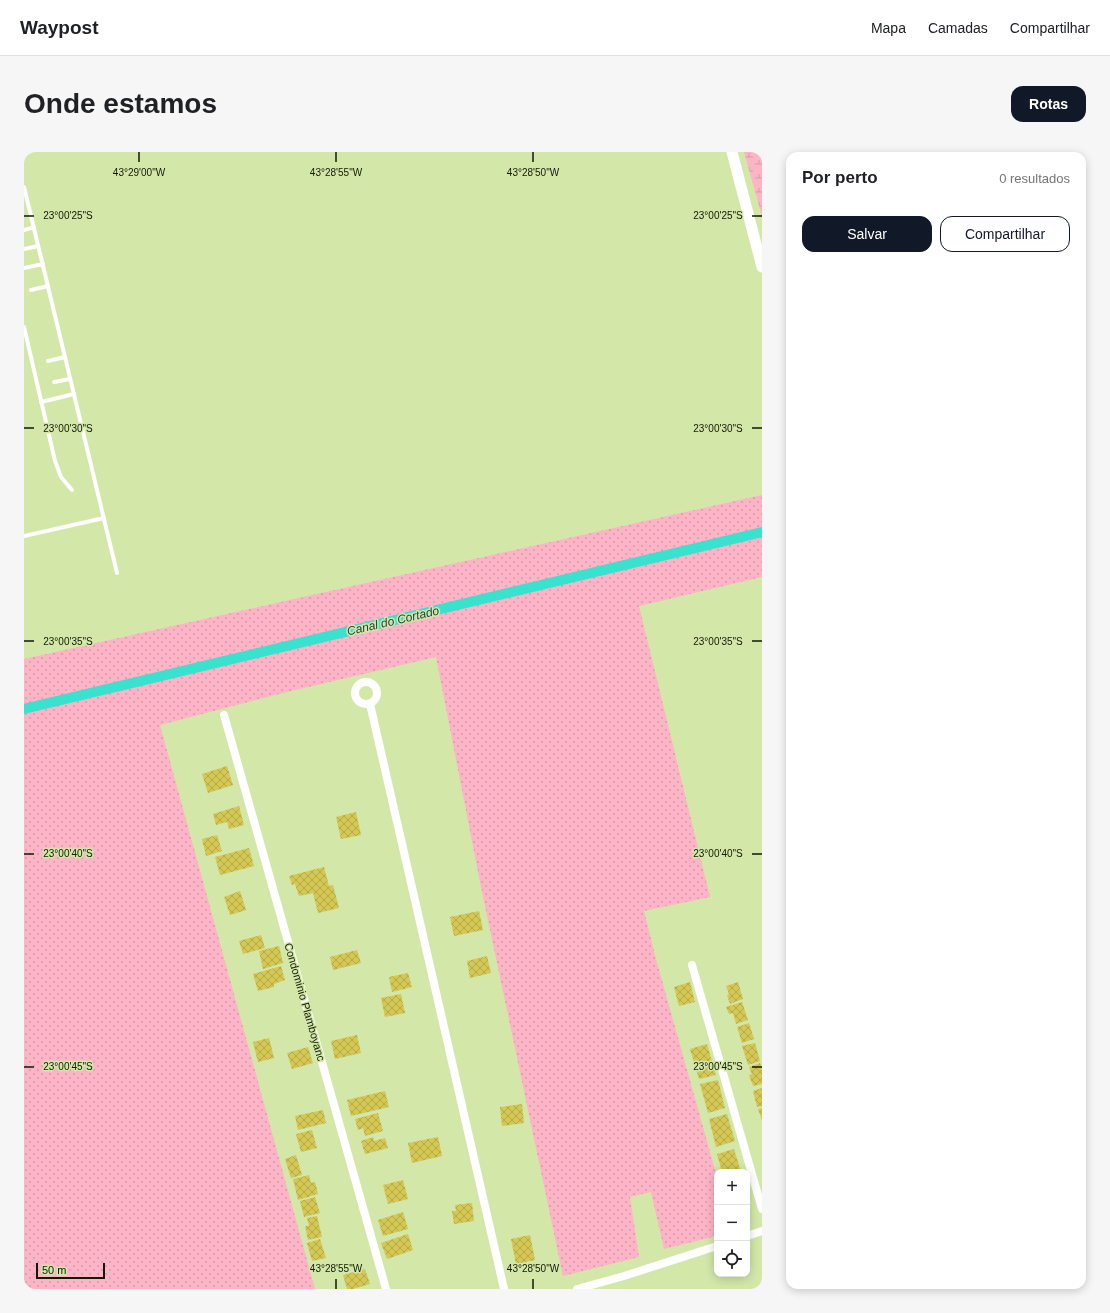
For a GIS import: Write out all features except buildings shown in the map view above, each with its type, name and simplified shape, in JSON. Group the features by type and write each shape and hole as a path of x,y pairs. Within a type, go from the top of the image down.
{"street":[{"path":"732,152 762,267"},
{"path":"370,704 504,1289"},
{"name":"Condominio Plamboyanc","path":"224,716 386,1289"},
{"path":"692,965 762,1209"},
{"path":"750,1235 762,1231"},
{"path":"577,1289 624,1276 714,1247"}],"lane":[{"path":"24,187 117,573"},
{"path":"24,230 34,228"},
{"path":"24,249 38,246"},
{"path":"24,268 43,264"},
{"path":"30,290 48,286"},
{"path":"24,327 55,461 61,476 72,490"},
{"path":"48,361 65,357"},
{"path":"54,382 70,379"},
{"path":"41,402 74,394"},
{"path":"24,536 104,518"}],"green space":[{"path":"744,152 762,152 762,216"},
{"path":"762,495 762,577 639,606 710,897 644,911 715,1169 714,1237 664,1249 651,1192 630,1197 639,1257 563,1276 481,887 436,657 287,692 160,725 315,1289 24,1289 24,659"}],"waterway":[{"name":"Canal do Cortado","path":"24,709 762,532"}]}
